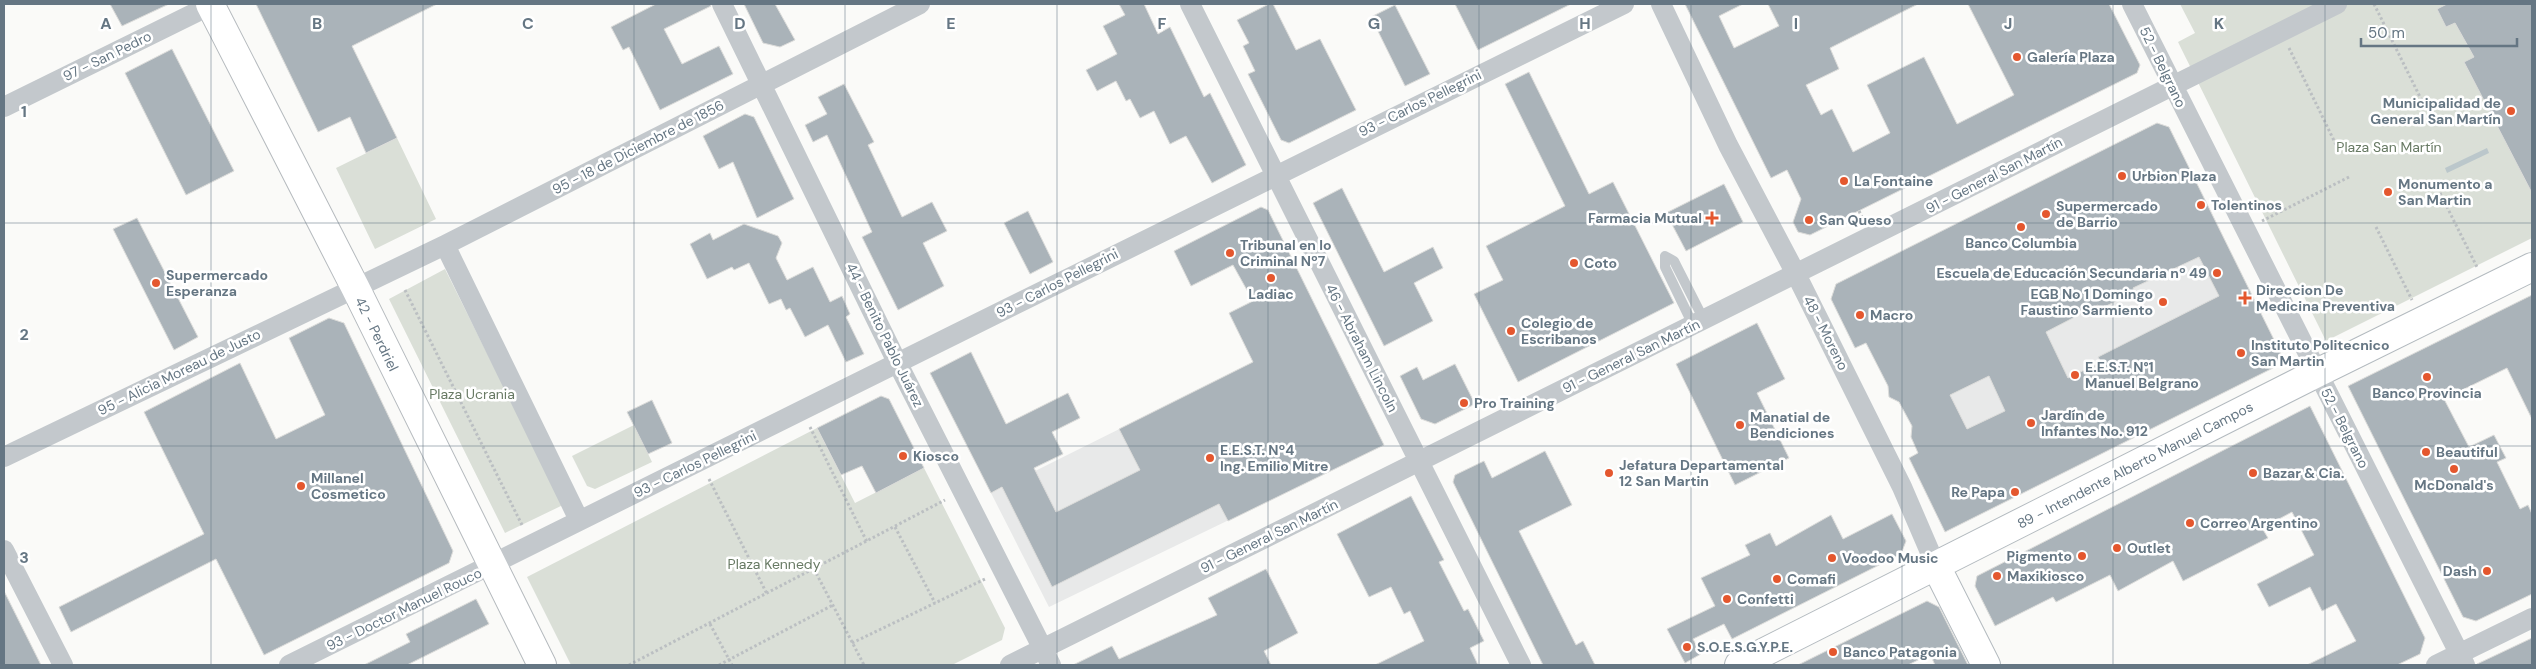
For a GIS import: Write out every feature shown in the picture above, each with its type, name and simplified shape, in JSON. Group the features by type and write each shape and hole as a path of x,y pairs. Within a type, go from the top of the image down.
{"street":[{"name":"97 - San Pedro","path":"4,107 211,4"},
{"name":"42 - Perdriel","path":"211,4 355,287 542,665"},
{"name":"44 - Benito Pablo Juárez","path":"722,4 898,364 1047,657"},
{"name":"95 - 18 de Diciembre de 1856","path":"355,287 445,245 920,4"},
{"name":"46 - Abraham Lincoln","path":"1190,4 1273,174 1420,461 1521,665"},
{"name":"93 - Carlos Pellegrini","path":"492,566 579,520 898,364 1273,174 1624,4"},
{"name":"48 - Moreno","path":"1661,4 1728,145 1796,274 1902,487 1936,566 1986,665"},
{"name":"52 - Belgrano","path":"2132,4 2462,659"},
{"name":"91 - General San Martín","path":"1010,665 1047,657 1420,461 2337,4"},
{"path":"445,245 579,520"},
{"name":"89 - Intendente Alberto Manuel Campos","path":"1739,665 2317,373 2532,268"},
{"name":"95 - Alicia Moreau de Justo","path":"4,457 355,287"},
{"path":"4,550 63,665"},
{"name":"93 - Doctor Manuel Rouco","path":"289,665 492,566"},
{"path":"2436,665 2462,659 2532,618"}],"lane":[{"path":"1665,256 1674,261 1699,322 1665,267 1665,256"}],"path":[{"path":"2374,4 2426,109"},
{"path":"2281,32 2340,153"},
{"path":"2261,221 2351,176"},
{"path":"2440,193 2478,270"},
{"path":"1859,211 1862,216"},
{"path":"2376,227 2413,302"},
{"path":"405,290 522,525"},
{"path":"810,427 867,542"},
{"path":"709,478 767,594"},
{"path":"629,665 945,500"},
{"path":"895,527 935,603"},
{"path":"814,569 864,665"},
{"path":"852,643 985,578"},
{"path":"719,665 833,605"},
{"path":"710,624 732,665"}],"shaded area":[{"path":"2487,148 2489,153 2447,173 2445,168"},
{"path":"2212,216 2261,314 2098,357 2137,436 2029,490 1993,417 1967,429 1932,359"},
{"name":"E.E.S.T. Nº4 Ing. Emilio Mitre","path":"1326,326 1384,445 1049,607 991,493"}],"green space":[{"name":"Plaza San Martín","path":"2180,4 2532,4 2532,238 2326,341 2178,42 2195,33"},
{"path":"397,138 436,219 375,249 336,168"},
{"name":"Plaza Ucrania","path":"445,269 563,505 505,533 389,299"},
{"path":"634,425 652,462 595,489 587,486 572,456"},
{"name":"Plaza Kennedy","path":"817,428 855,503 924,468 1005,628 1002,640 952,665 571,665 527,577"}],"building":[{"path":"110,4 169,4 122,26"},
{"path":"256,4 437,4 352,46 397,138 366,153 350,117 318,132"},
{"path":"656,4 710,4 711,6 664,29 682,64 719,46 733,74 660,110 629,47 623,50 611,27"},
{"path":"744,4 775,4 795,40 780,47 763,43"},
{"path":"1119,4 1144,4 1158,34 1170,27 1204,97 1210,93 1246,165 1212,183 1186,136 1170,144 1154,111 1140,118 1130,99 1126,101 1116,81 1097,91 1086,70 1117,54 1103,26 1125,15"},
{"path":"1269,4 1273,4 1296,50 1320,39 1356,110 1289,143 1281,140 1248,74 1255,71 1243,46 1249,43 1237,20"},
{"path":"1455,4 1571,4 1478,50"},
{"path":"1685,4 1743,4 1719,16 1734,48 1779,26 1768,4 1918,4 1830,48 1839,69 1806,85 1821,115 1832,109 1853,152 1890,133 1867,85 1924,57 1957,124 2014,95 1968,4 2109,4 2140,65 2137,73 1810,235 1798,232 1793,222 1801,199 1787,170 1771,178"},
{"name":"Municipalidad de General San Martín","path":"2447,4 2532,4 2532,193 2464,62 2474,57 2455,23 2446,27 2437,9"},
{"path":"1395,5 1430,74 1405,86 1371,17"},
{"path":"172,49 234,171 186,195 125,73"},
{"name":"Coto","path":"1529,72 1589,194 1613,182 1674,303 1518,382 1474,294 1503,280 1486,246 1565,206 1505,84"},
{"path":"844,84 874,142 868,145 902,217 932,202 947,231 923,243 944,286 898,310 862,237 872,232 827,135 813,142 805,125 827,114 818,97"},
{"path":"745,114 754,117 794,199 757,218 733,162 719,169 703,136"},
{"path":"2157,123 2169,127 2285,362 1945,532 1909,458 1918,453 1911,437 1912,426 1899,402 1889,397 1888,386 1866,343 1855,348 1831,299 1836,284","holes":["2199,257 2219,296 2098,357 2101,362 2068,378 2046,332 2098,305 2100,309 2135,292 2133,288","1989,376 2005,411 1967,429 1950,395"]},
{"path":"1724,184 1743,222 1686,251 1666,213"},
{"path":"1342,188 1384,272 1433,247 1443,268 1414,283 1433,321 1384,346 1313,203"},
{"name":"E.E.S.T. Nº4 Ing. Emilio Mitre","path":"1261,207 1268,210 1384,445 1228,521 1219,504 1052,587 1002,487 991,493 930,373 971,352 1006,424 1068,393 1080,418 1052,432 1063,454 1034,468 1056,512 1140,470 1119,429 1253,362 1229,313 1253,301 1233,265 1191,286 1174,251"},
{"path":"1028,211 1053,262 1030,274 1004,223"},
{"name":"Supermercado Esperanza","path":"137,218 198,337 174,350 113,229"},
{"path":"744,224 778,236 782,243 776,258 787,280 813,267 830,302 842,296 850,314 846,317 864,354 846,362 828,325 805,337 790,308 786,310 781,299 769,304 749,263 734,270 732,267 707,279 690,244 710,233 713,240"},
{"path":"2532,295 2532,419 2507,368 2444,399 2469,447 2494,435 2506,458 2497,462 2520,509 2528,505 2532,514 2532,594 2476,621 2463,617 2348,386"},
{"name":"Millanel Cosmetico","path":"329,318 344,323 453,551 449,563 264,655 216,559 71,632 59,607 204,534 144,412 240,363 276,439 325,415 289,338"},
{"name":"Manatial de Bendiciones","path":"1757,323 1785,379 1757,393 1789,458 1735,485 1676,364"},
{"path":"1455,364 1475,404 1435,424 1421,419 1400,376 1417,367 1423,380"},
{"path":"881,396 889,399 924,468 876,493 862,466 841,475 817,428"},
{"path":"652,400 672,443 648,454 627,412"},
{"path":"2310,406 2425,638 2420,654 2397,665 2307,665 2356,641 2336,604 2322,611 2310,587 2269,607 2257,584 2314,555 2292,512 2262,528 2268,538 2183,581 2173,561 2118,591 2110,575 2056,602 2053,597 1995,626 1975,586 1977,576"},
{"path":"1545,451 1572,505 1519,531 1576,645 1583,641 1595,665 1543,665 1453,482 1455,475 1484,461 1492,478"},
{"path":"1411,496 1444,560 1439,562 1464,611 1468,609 1484,641 1470,648 1478,665 1375,665 1424,641 1410,611 1404,614 1391,587 1369,597 1337,534"},
{"path":"1892,514 1906,541 1901,554 1732,639 1724,624 1693,639 1701,654 1685,663 1667,629 1715,606 1701,578 1750,555 1745,545 1770,533 1776,546 1831,515 1843,539"},
{"path":"1266,569 1298,633 1264,651 1271,665 1073,665 1112,646 1119,659 1217,615 1208,598"},
{"path":"4,591 41,665 4,665"},
{"path":"476,599 489,624 407,665 364,665 410,642 406,634"},
{"path":"1927,601 1939,607 1968,665 1935,665 1930,654 1908,665 1798,665"},
{"path":"2532,638 2532,665 2477,665 2477,664"}],"place":[{"name":"Galería Plaza","path":"2017,57"},
{"name":"Municipalidad de General San Martín","path":"2511,111"},
{"name":"Urbion Plaza","path":"2122,176"},
{"name":"La Fontaine","path":"1844,181"},
{"name":"Monumento a San Martin","path":"2388,192"},
{"name":"Tolentinos","path":"2201,205"},
{"name":"Supermercado de Barrio","path":"2046,214"},
{"name":"Farmacia Mutual","path":"1712,218"},
{"name":"San Queso","path":"1809,220"},
{"name":"Banco Columbia","path":"2021,227"},
{"name":"Tribunal en lo Criminal Nº7","path":"1230,253"},
{"name":"Coto","path":"1574,263"},
{"name":"Escuela de Educación Secundaria nº 49","path":"2217,273"},
{"name":"Ladiac","path":"1271,278"},
{"name":"Supermercado Esperanza","path":"156,283"},
{"name":"Direccion De Medicina Preventiva","path":"2245,298"},
{"name":"EGB No 1 Domingo Faustino Sarmiento","path":"2163,302"},
{"name":"Macro","path":"1860,315"},
{"name":"Colegio de Escribanos","path":"1511,331"},
{"name":"Instituto Politecnico San Martin","path":"2241,353"},
{"name":"E.E.S.T. N°1 Manuel Belgrano","path":"2075,375"},
{"name":"Banco Provincia","path":"2427,377"},
{"name":"Pro Training","path":"1464,403"},
{"name":"Jardín de Infantes No. 912","path":"2031,423"},
{"name":"Manatial de Bendiciones","path":"1740,425"},
{"name":"Beautiful","path":"2426,452"},
{"name":"Kiosco","path":"903,456"},
{"name":"E.E.S.T. Nº4 Ing. Emilio Mitre","path":"1210,458"},
{"name":"McDonald's","path":"2454,469"},
{"name":"Jefatura Departamental 12 San Martin","path":"1609,473"},
{"name":"Bazar & Cia.","path":"2253,473"},
{"name":"Millanel Cosmetico","path":"301,486"},
{"name":"Re Papa","path":"2015,492"},
{"name":"Correo Argentino","path":"2190,523"},
{"name":"Outlet","path":"2117,548"},
{"name":"Pigmento","path":"2082,556"},
{"name":"Voodoo Music","path":"1832,558"},
{"name":"Dash","path":"2487,571"},
{"name":"Maxikiosco","path":"1997,576"},
{"name":"Comafi","path":"1777,579"},
{"name":"Confetti","path":"1727,599"},
{"name":"S.O.E.S.G.Y.P.E.","path":"1687,647"},
{"name":"Banco Patagonia","path":"1833,652"}]}
